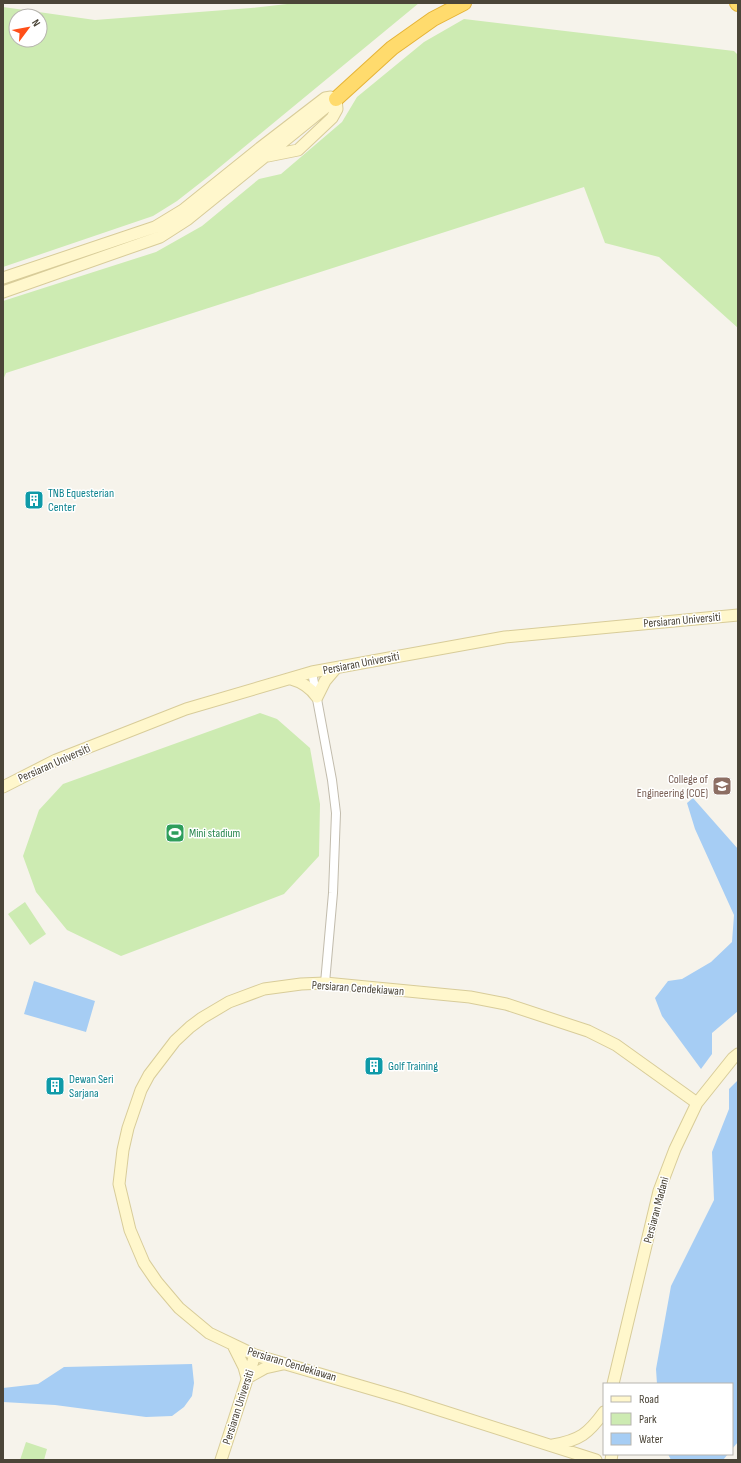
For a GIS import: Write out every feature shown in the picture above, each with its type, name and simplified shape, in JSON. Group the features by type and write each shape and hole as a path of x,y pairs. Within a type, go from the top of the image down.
{"highway":[{"path":"336,99 392,48 433,19 464,3"}],"street":[{"path":"3,278 155,227 183,210 325,98 331,97 336,99 337,109 332,118 298,150 266,156 188,219 160,237 3,292"},
{"name":"Persiaran Universiti","path":"3,787 56,760 186,709 312,672 505,637 738,615"},
{"path":"317,697 325,681 336,668"},
{"path":"312,672 332,780 336,813 333,893 325,983"},
{"path":"291,679 304,684 312,690 317,697"},
{"name":"Persiaran Cendekiawan","path":"596,1460 402,1398 255,1355 209,1333 179,1308 156,1282 144,1262 130,1230 118,1184 128,1128 141,1090 149,1075 175,1041 202,1018 229,1002 264,989 301,984 325,983 470,997 506,1004 603,1037 697,1103"},
{"name":"Persiaran Madani","path":"613,1383 659,1192 674,1149 697,1103 733,1058 738,1054"},
{"path":"233,1344 248,1378 265,1368 286,1364"},
{"name":"Persiaran Universiti","path":"221,1460 255,1355"},
{"path":"553,1445 571,1442 584,1435 594,1426 603,1413"}],"green space":[{"path":"296,3 419,3 177,201 153,216 3,267 3,7 10,8 8,8 8,48 48,48 48,13 95,20"},
{"path":"464,19 734,51 738,55 738,328 659,257 605,243 584,187 6,373 3,380 3,301 156,252 202,226 259,179 281,174 342,122 357,97 424,42"},
{"name":"Mini stadium","path":"260,713 277,719 310,748 320,804 319,856 284,894 121,956 67,930 36,892 23,856 39,810 63,784"},
{"path":"25,902 46,934 30,945 8,914"},
{"path":"26,1442 47,1449 44,1460 20,1460"}],"water":[{"path":"693,798 738,849 738,1011 712,1033 712,1054 701,1069 662,1016 655,998 668,981 682,979 711,962 732,942 734,915 695,829 687,803"},
{"path":"34,981 95,1001 86,1032 24,1014"},
{"path":"738,1080 738,1442 733,1448 733,1383 657,1383 656,1369 671,1286 714,1200 712,1152 729,1109 729,1089"},
{"path":"192,1364 194,1383 192,1396 184,1407 172,1416 146,1417 55,1405 3,1402 3,1388 38,1384 64,1367"},
{"path":"668,1455 727,1455 723,1460 671,1460"}],"place":[{"name":"TNB Equesterian Center","path":"34,500"},
{"name":"College of Engineering (COE)","path":"722,786"},
{"name":"Mini stadium","path":"175,833"},
{"name":"Golf Training","path":"374,1066"},
{"name":"Dewan Seri Sarjana","path":"55,1086"}]}
